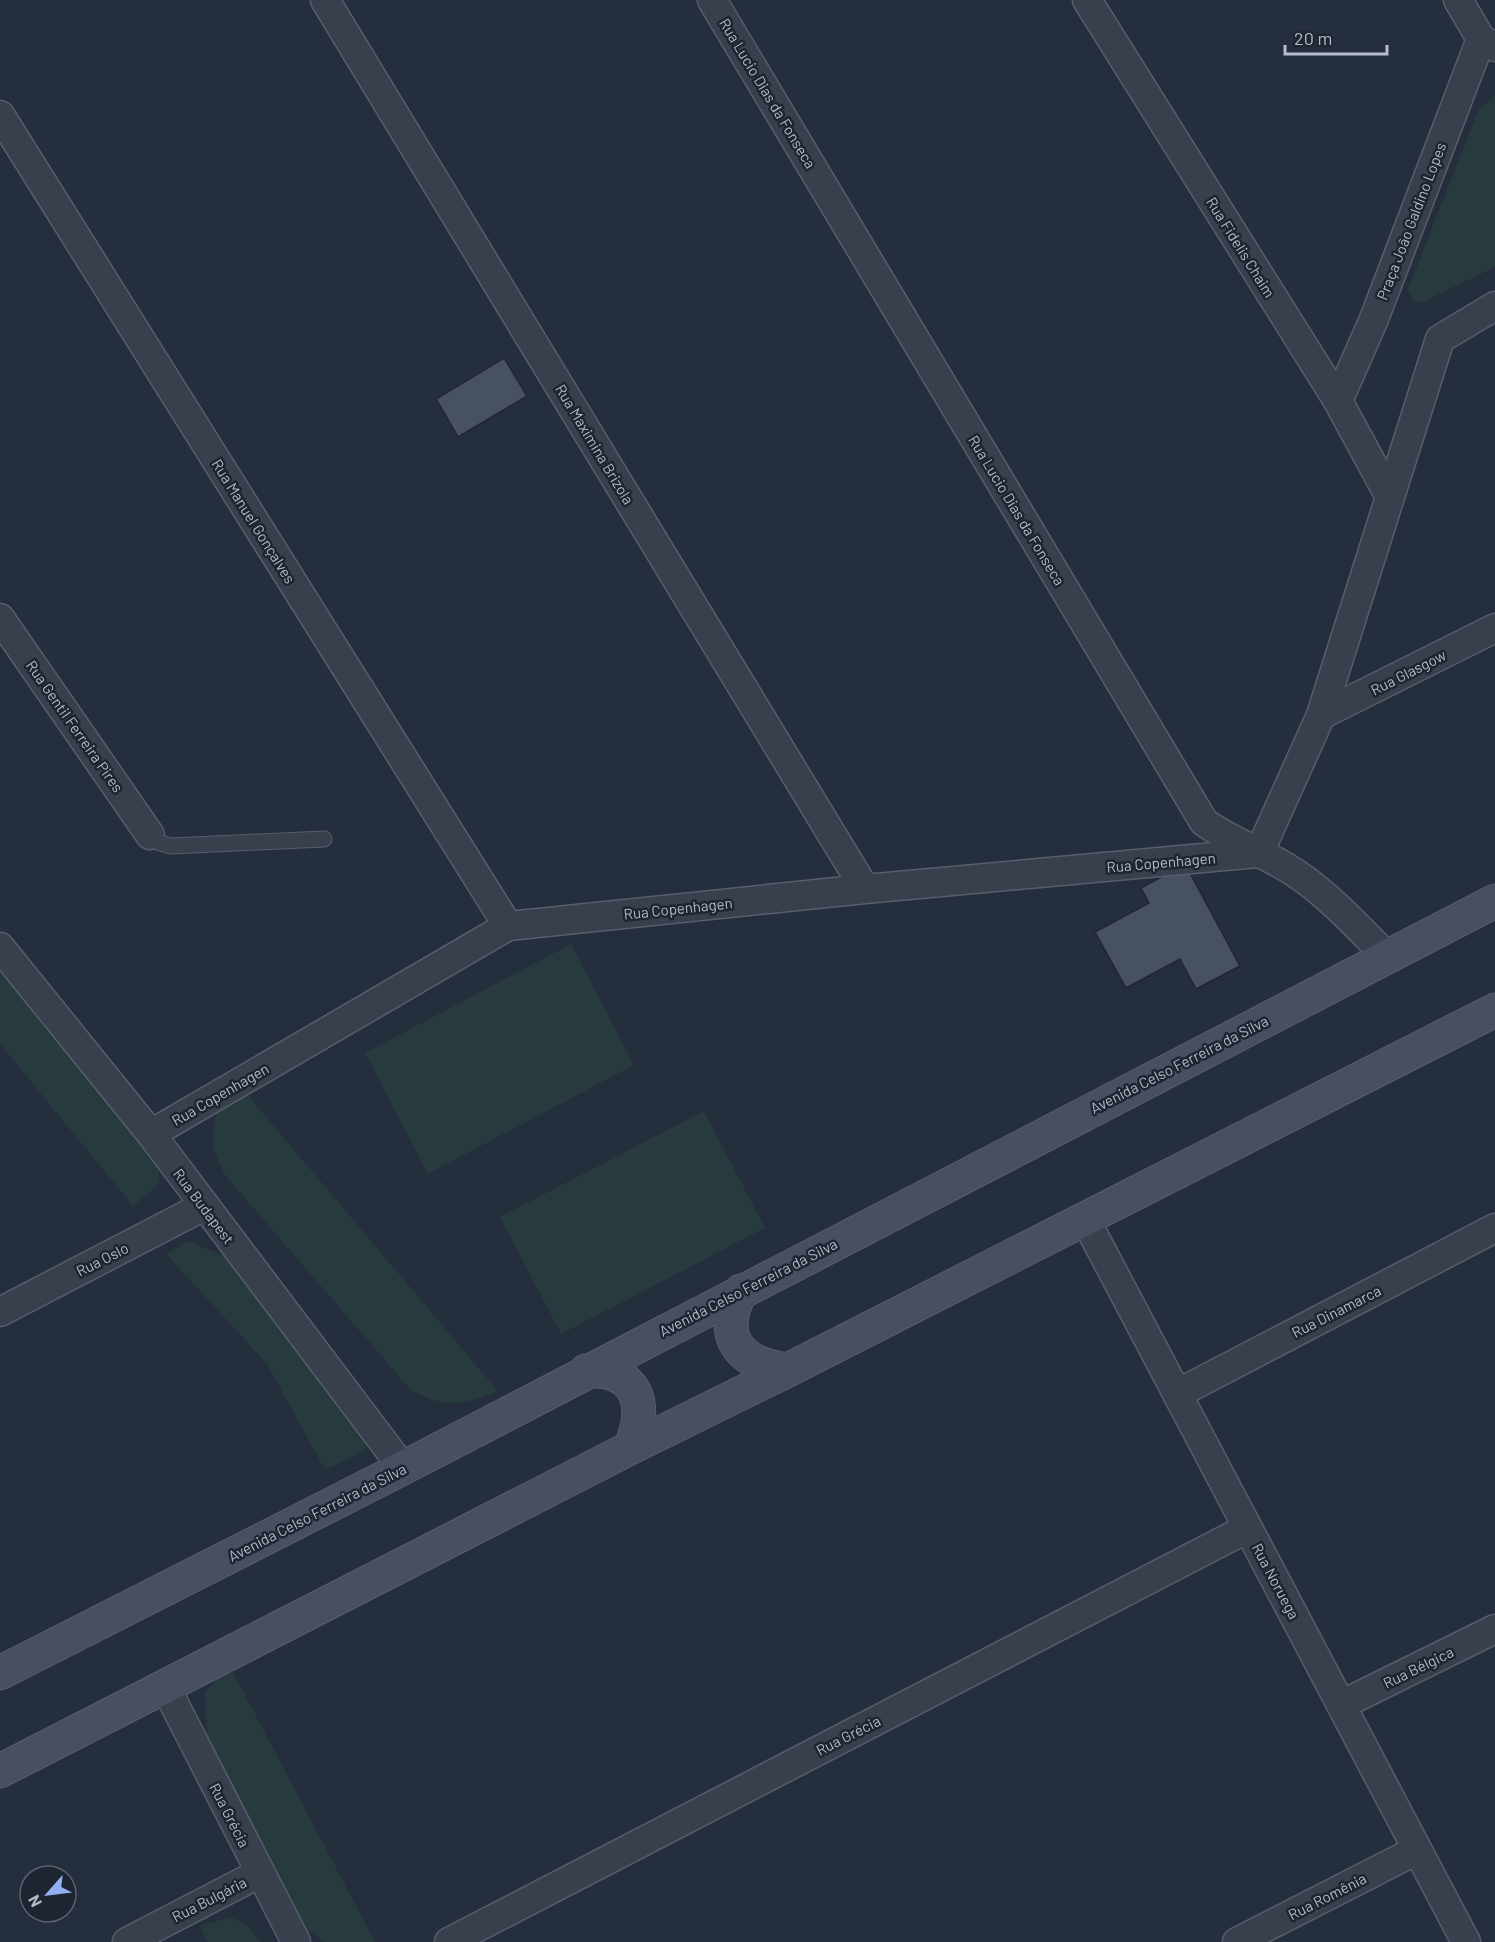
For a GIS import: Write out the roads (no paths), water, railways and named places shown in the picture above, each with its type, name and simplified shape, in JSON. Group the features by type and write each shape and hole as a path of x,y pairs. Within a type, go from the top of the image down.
{"main road":[{"name":"Avenida Celso Ferreira da Silva","path":"0,1673 403,1468 1495,901"},
{"path":"0,1771 166,1688 630,1448 1495,1010"},
{"path":"741,1291 732,1309 732,1337 736,1346 752,1361 768,1368 788,1370"},
{"path":"586,1371 606,1370 627,1382 641,1412 639,1428 630,1448"}],"street":[{"name":"Rua Maximina Brizola","path":"326,0 865,889"},
{"name":"Rua Lucio Dias da Fonseca","path":"712,0 1204,822 1225,838 1285,867 1317,889 1388,957"},
{"name":"Rua Fidelis Chaim","path":"1087,0 1338,401 1390,497"},
{"path":"1458,0 1490,39"},
{"name":"Praça João Galdino Lopes","path":"1338,401 1490,39"},
{"name":"Rua Manuel Gonçalves","path":"0,115 508,926"},
{"path":"1259,853 1321,715 1440,339 1495,306"},
{"name":"Rua Gentil Ferreira Pires","path":"0,618 150,835"},
{"name":"Rua Glasgow","path":"1321,715 1495,628"},
{"name":"Rua Copenhagen","path":"151,1134 508,926 865,889 1259,853"},
{"name":"Rua Budapest","path":"0,947 151,1134 403,1468"},
{"name":"Rua Oslo","path":"0,1312 204,1206"},
{"name":"Rua Noruega","path":"1086,1219 1466,1942"},
{"name":"Rua Dinamarca","path":"1177,1394 1495,1228"},
{"name":"Rua Grécia","path":"449,1942 1248,1528"},
{"name":"Rua Bélgica","path":"1341,1705 1495,1629"},
{"name":"Rua Grécia","path":"166,1688 296,1942"},
{"name":"Rua Romênia","path":"1237,1942 1417,1850"},
{"name":"Rua Bulgária","path":"127,1942 260,1873"}],"lane":[{"path":"150,835 160,843 171,846 324,838"}]}
